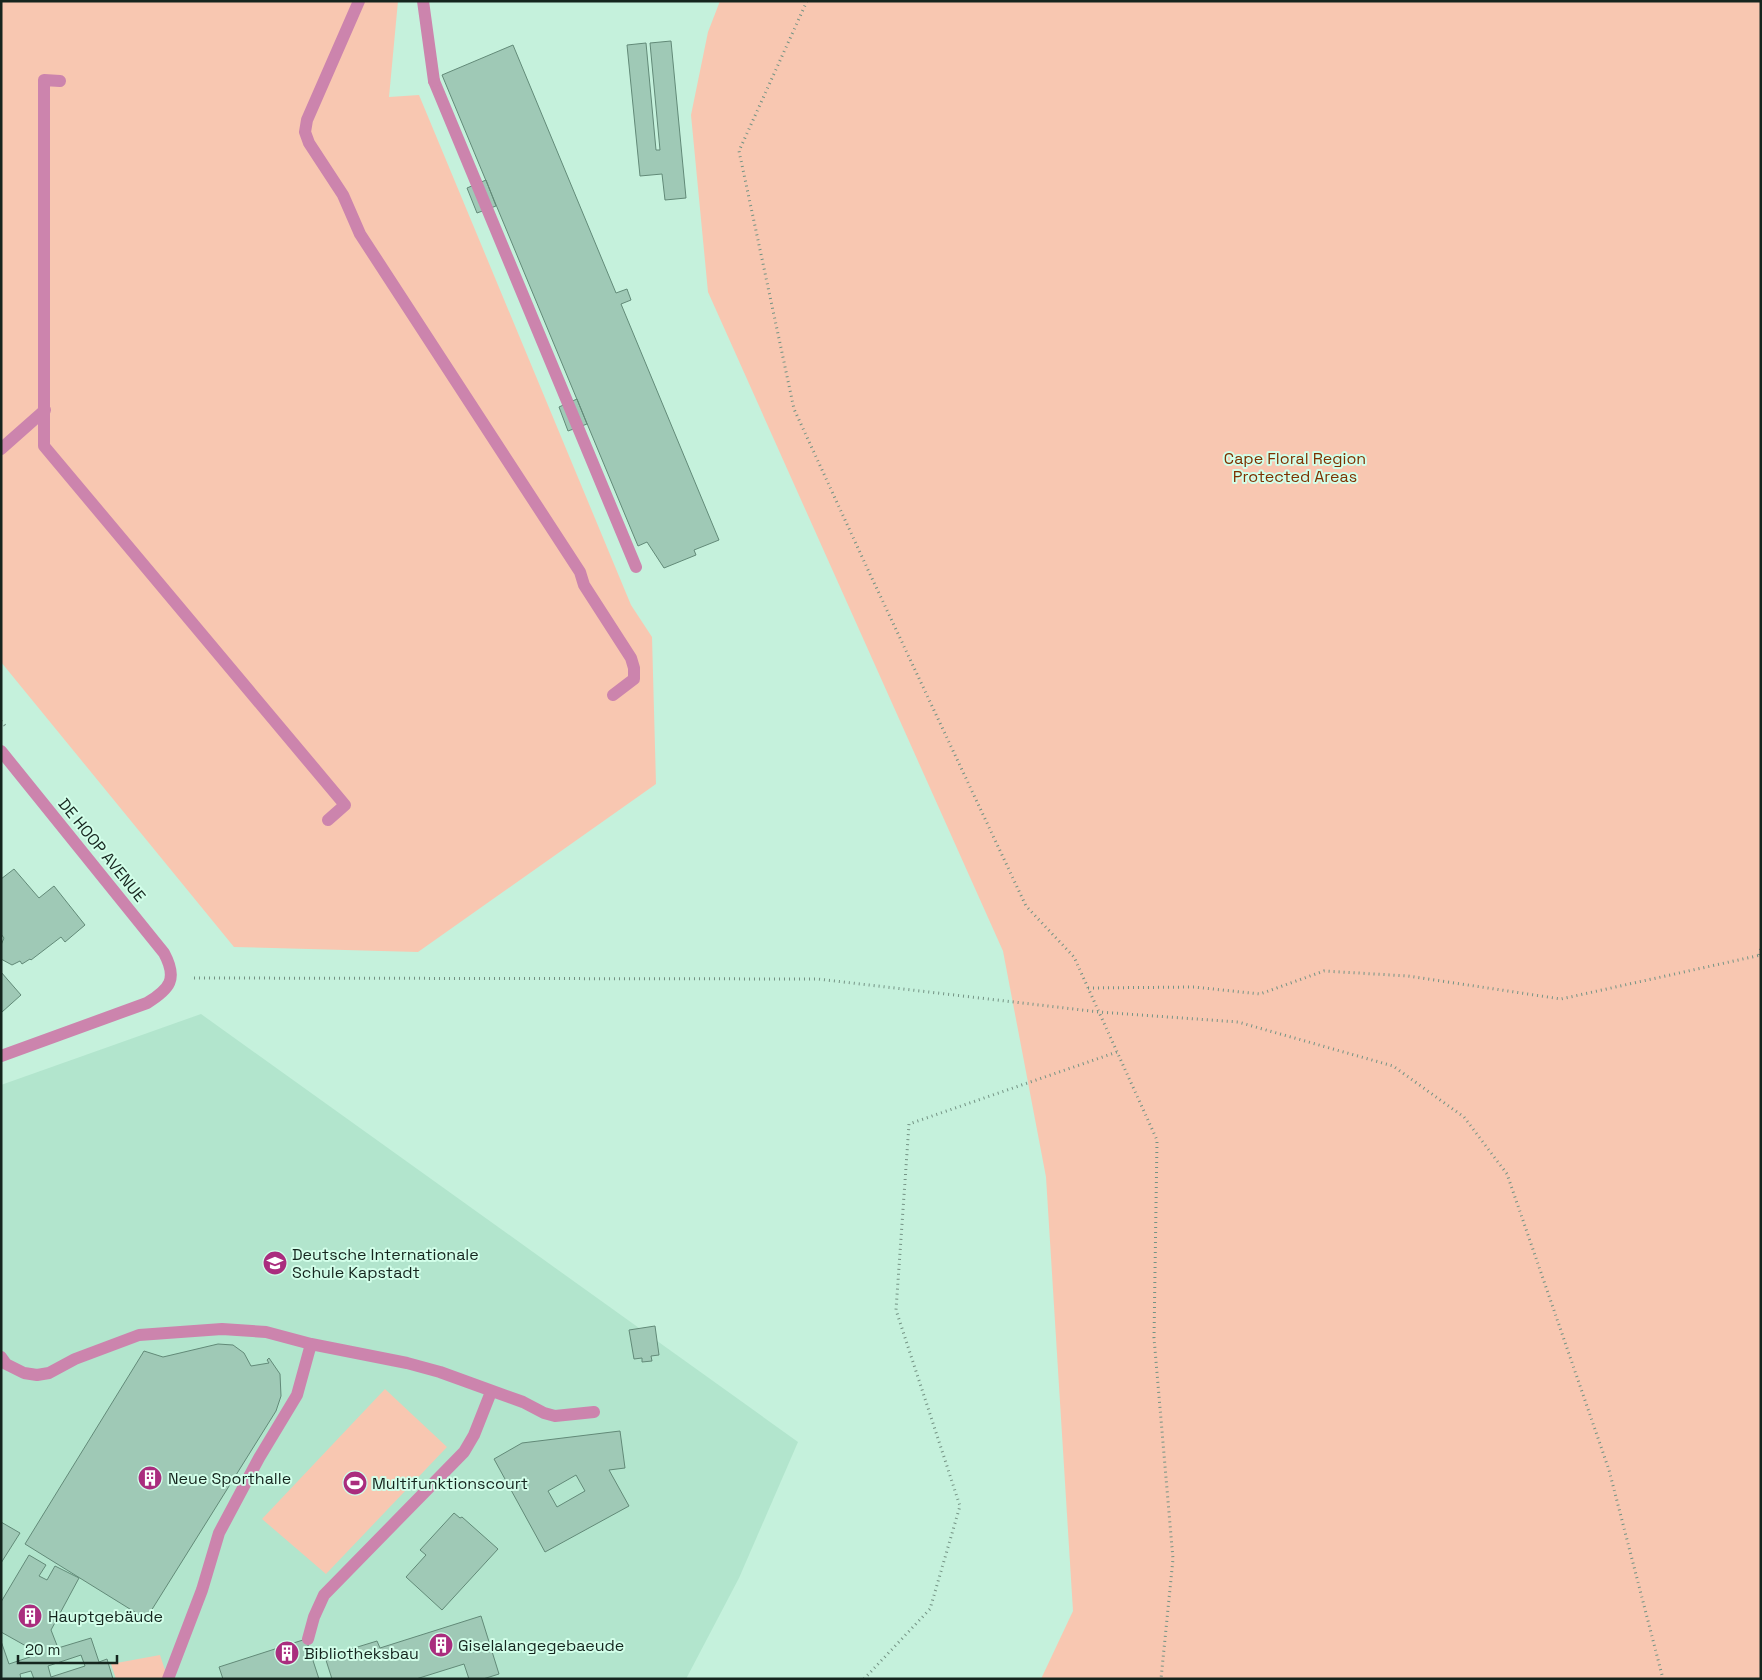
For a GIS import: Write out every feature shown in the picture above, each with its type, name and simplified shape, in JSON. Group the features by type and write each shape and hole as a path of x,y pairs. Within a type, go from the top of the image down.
{"street":[{"path":"359,1 308,120 305,132 309,143 342,195 360,234 575,564 584,585 631,658 634,668 634,679 613,696"},
{"path":"423,1 434,81 636,567"},
{"path":"60,81 44,80 44,446 345,805 328,820"},
{"path":"1,449 45,410"},
{"name":"DE HOOP AVENUE","path":"1,751 164,953 170,963 171,973"},
{"path":"1,1056 146,1003 167,989 171,982 171,973"},
{"path":"1,1357 6,1364 24,1373 38,1375 49,1373 75,1359 139,1335 222,1329 266,1332 311,1344 407,1363 440,1372 555,1416 594,1412"},
{"path":"168,1679 202,1590 219,1533 259,1458 297,1395 311,1344"},
{"path":"308,1639 314,1617 324,1595 464,1452 474,1435 492,1392"}],"path":[{"path":"807,1 739,151 794,409 868,572 1026,906 1074,958 1157,1140 1154,1338 1173,1559 1161,1679"},
{"path":"1088,988 1194,987 1260,994 1324,971 1408,976 1561,999 1760,955 1761,948"},
{"path":"171,973 197,978 598,977 818,979 1099,1012 1238,1022 1393,1066 1464,1117 1507,1174 1609,1470 1662,1679"},
{"path":"864,1679 930,1609 960,1506 896,1310 910,1124 1117,1052"}],"shaded area":[{"name":"Deutsche Internationale Schule Kapstadt","path":"201,1014 798,1442 739,1578 686,1679 1,1679 1,1085"}],"green space":[{"path":"1,1 398,1 389,97 419,95 631,605 652,637 656,784 418,952 234,947 1,662"},
{"name":"Cape Floral Region Protected Areas","path":"720,1 1761,1 1761,1679 1041,1679 1073,1611 1046,1177 1003,951 708,292 691,115 708,32"},
{"name":"Multifunktionscourt","path":"385,1389 447,1447 326,1574 262,1519"},
{"path":"160,1655 168,1679 116,1679 111,1664"}],"building":[{"path":"671,41 686,198 665,200 662,174 640,176 627,45 646,43 656,150 660,150 650,43"},
{"path":"513,45 616,293 627,289 631,300 621,304 719,540 694,550 696,555 664,568 647,542 638,546 442,75"},
{"path":"486,180 496,206 477,213 467,188"},
{"path":"577,399 587,424 568,431 559,407"},
{"path":"14,869 39,898 54,886 85,925 65,942 61,937 31,960 22,964 20,961 12,965 1,959 1,945 4,938 1,934 1,879"},
{"path":"1,972 21,995 2,1012 1,1011"},
{"path":"655,1326 659,1355 651,1356 652,1361 642,1362 642,1358 634,1359 629,1330"},
{"name":"Neue Sporthalle","path":"218,1344 233,1345 244,1353 251,1366 269,1363 267,1360 269,1358 280,1374 281,1396 276,1411 146,1619 25,1544 144,1351 163,1357"},
{"path":"620,1431 625,1468 609,1470 629,1506 545,1552 494,1459 522,1443","holes":["576,1475 585,1491 557,1507 548,1491"]},
{"path":"454,1513 460,1518 462,1517 498,1549 442,1610 406,1577 426,1555 420,1550"},
{"path":"1,1522 20,1533 1,1563"},
{"name":"Hauptgebäude","path":"29,1555 46,1565 39,1576 47,1580 55,1566 79,1578 51,1630 58,1648 91,1638 99,1662 107,1659 113,1679 34,1679 31,1671 20,1674 21,1679 1,1679 1,1641 9,1664 30,1657 26,1646 1,1632 1,1602","holes":["81,1655 85,1666 51,1677 48,1666"]},
{"name":"Giselalangegebaeude","path":"481,1616 499,1674 483,1679 469,1679 464,1664 416,1679 332,1679 325,1657 377,1641 380,1648"},
{"name":"Bibliotheksbau","path":"306,1639 319,1679 223,1679 219,1667"}],"place":[{"name":"Deutsche Internationale Schule Kapstadt","path":"275,1263"},
{"name":"Neue Sporthalle","path":"150,1478"},
{"name":"Multifunktionscourt","path":"355,1483"},
{"name":"Hauptgebäude","path":"30,1616"},
{"name":"Giselalangegebaeude","path":"441,1645"},
{"name":"Bibliotheksbau","path":"287,1653"}]}
